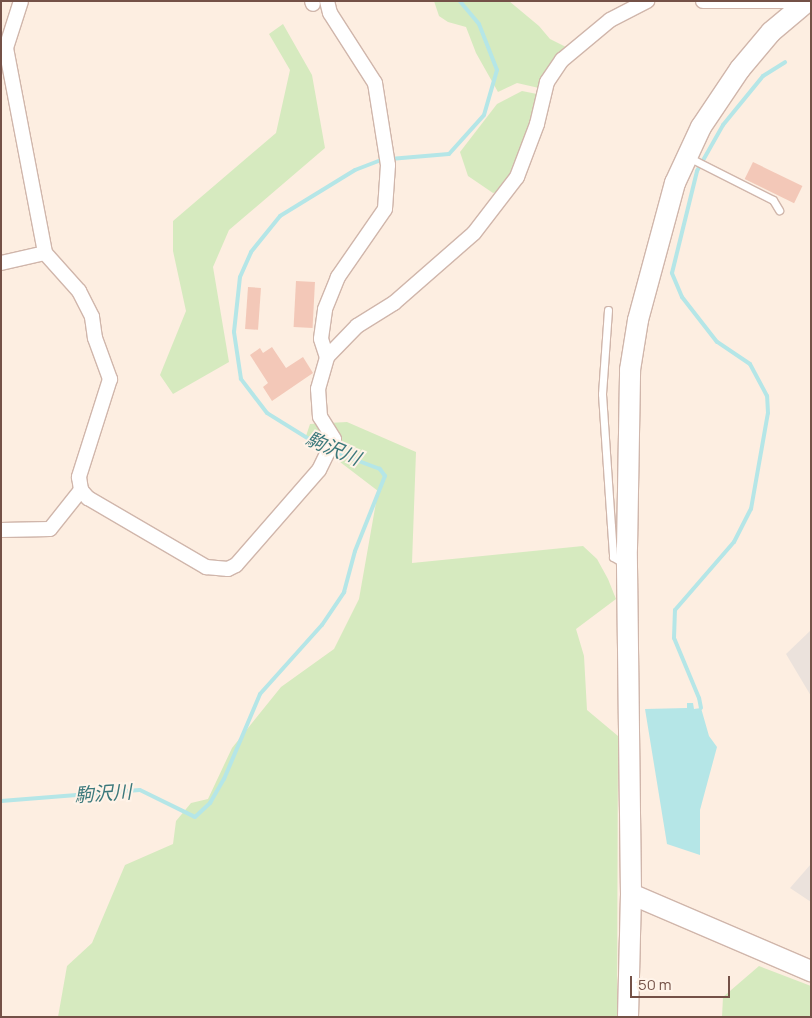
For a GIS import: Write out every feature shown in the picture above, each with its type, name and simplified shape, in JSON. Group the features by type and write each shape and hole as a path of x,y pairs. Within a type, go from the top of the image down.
{"street":[{"path":"21,1 6,48 45,253 79,291 92,317 95,338 110,380 79,477 81,490 88,498 206,567 228,569 236,565 314,481 334,439 320,417 318,389 327,357 357,326 394,303 474,233 517,177 537,124 547,82 562,60 610,20 647,1"},
{"path":"702,1 785,1"},
{"path":"628,1017 630,894 628,565 630,370 651,268 675,183 690,158 701,127 740,70 771,32 808,1"},
{"path":"317,2 330,13 375,83 388,158 385,209 338,276 325,310 321,339 327,357"},
{"path":"1,263 45,253"},
{"path":"1,530 50,528 81,490"},
{"path":"630,894 811,971"}],"lane":[{"path":"690,158 773,200 779,210"},
{"path":"608,310 602,394 613,557 628,565"}],"shaded area":[{"path":"811,630 811,696 786,654"},
{"path":"811,864 811,902 790,888"}],"green space":[{"path":"434,1 509,1 539,26 550,39 566,47 539,88 517,83 498,92 476,53 466,27 448,22 439,16"},
{"path":"283,24 312,75 325,148 229,230 213,267 229,362 173,394 160,375 186,311 173,251 173,221 276,133 290,70 269,34"},
{"path":"522,91 537,94 524,155 503,190 493,193 468,176 460,152 497,104"},
{"path":"347,422 416,452 412,563 583,546 597,559 608,579 616,599 576,629 584,656 587,710 618,736 617,1017 58,1017 67,966 92,943 125,865 173,844 176,821 191,803 208,799 232,748 281,687 334,649 359,599 378,491 306,436 310,424"},
{"path":"759,966 811,986 811,1017 722,1017 723,997"}],"water":[{"path":"687,703 693,703 694,709 701,708 709,736 717,747 700,810 700,855 667,844 645,709 687,708"}],"building":[{"path":"753,162 802,186 794,203 745,179"},
{"path":"296,281 315,282 313,328 294,327"},
{"path":"248,287 261,288 258,330 245,329"},
{"path":"272,347 286,368 303,357 313,373 272,401 263,387 268,383 250,355 260,348 263,353"}],"waterway":[{"name":"駒沢川","path":"390,159 449,154 484,115 497,70 479,24 460,1"},
{"path":"701,708 699,698 674,638 675,610 734,542 751,509 768,413 767,396 750,364 717,342 682,297 672,273 697,171 723,125 763,76 785,62"},
{"name":"駒沢川","path":"325,449 267,413 241,379 234,332 240,277 251,252 280,216 355,170 383,159"},
{"name":"駒沢川","path":"1,801 140,790 195,817 210,803 224,779 260,694 322,625 344,592 355,551 385,476 380,469 332,451"}]}
